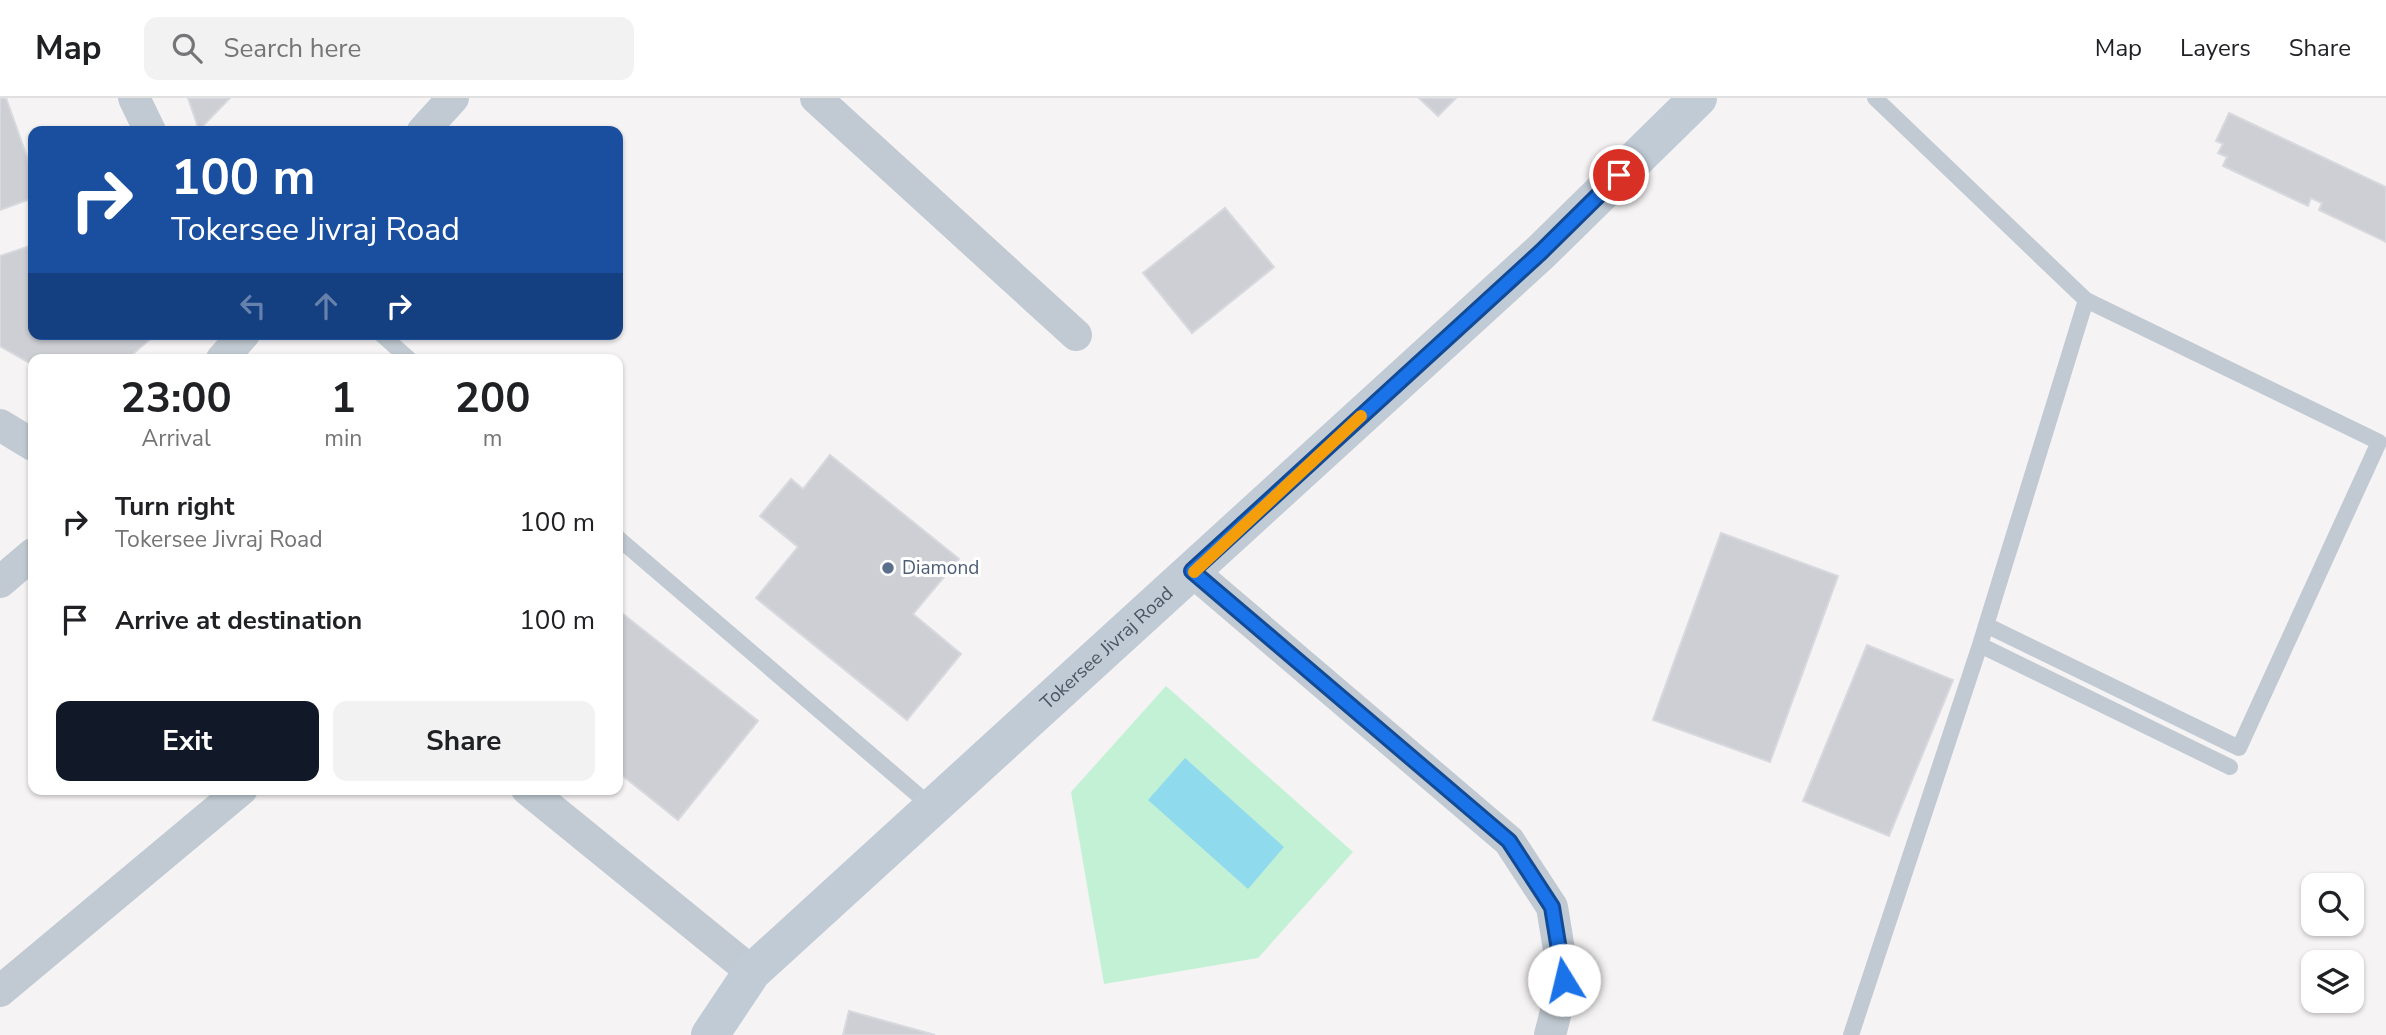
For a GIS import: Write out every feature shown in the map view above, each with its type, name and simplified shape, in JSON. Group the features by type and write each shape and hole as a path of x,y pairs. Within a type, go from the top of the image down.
{"street":[{"path":"134,98 148,126"},
{"path":"428,126 453,98"},
{"path":"816,98 1076,335"},
{"name":"Tokersee Jivraj Road","path":"710,1035 752,972 1541,252 1698,98"},
{"path":"226,354 239,340"},
{"path":"0,425 28,441"},
{"path":"0,582 28,558"},
{"path":"1192,571 1509,841 1552,907 1564,980 1550,1035"},
{"path":"0,991 235,795"},
{"path":"534,795 752,972"}],"lane":[{"path":"1875,98 2086,300 2379,442 2239,748 1986,625"},
{"path":"1851,1035 1980,645 2086,300"},
{"path":"387,340 403,354"},
{"path":"623,542 932,807"},
{"path":"1980,645 2230,767"}],"green space":[{"path":"1166,686 1353,852 1258,958 1104,984 1071,792"}],"water":[{"path":"1185,758 1284,847 1248,889 1148,800"}],"building":[{"path":"0,98 6,98 28,160 28,200 0,210"},
{"path":"188,98 230,98 203,126 198,126"},
{"path":"1419,98 1456,98 1438,116"},
{"path":"2229,113 2386,187 2386,242 2319,210 2322,203 2311,198 2308,206 2223,166 2227,157 2218,153 2223,144 2216,141"},
{"path":"1225,208 1274,267 1192,333 1143,273"},
{"path":"28,247 28,340 149,340 133,354 28,354 28,362 0,346 0,256"},
{"path":"830,455 959,559 913,614 961,654 907,720 756,598 798,547 760,516 791,479 803,489"},
{"path":"1721,533 1838,576 1770,762 1653,720"},
{"path":"623,614 758,721 678,820 623,776"},
{"path":"1867,645 1953,680 1889,836 1803,801"},
{"path":"849,1011 935,1035 843,1035"}],"slow traffic":[{"path":"1194,572 1192,571 1361,416"}],"place":[{"name":"Diamond","path":"888,568"}],"route":[{"path":"1564,980 1552,907 1509,841 1192,571 1541,252 1619,175"}]}
